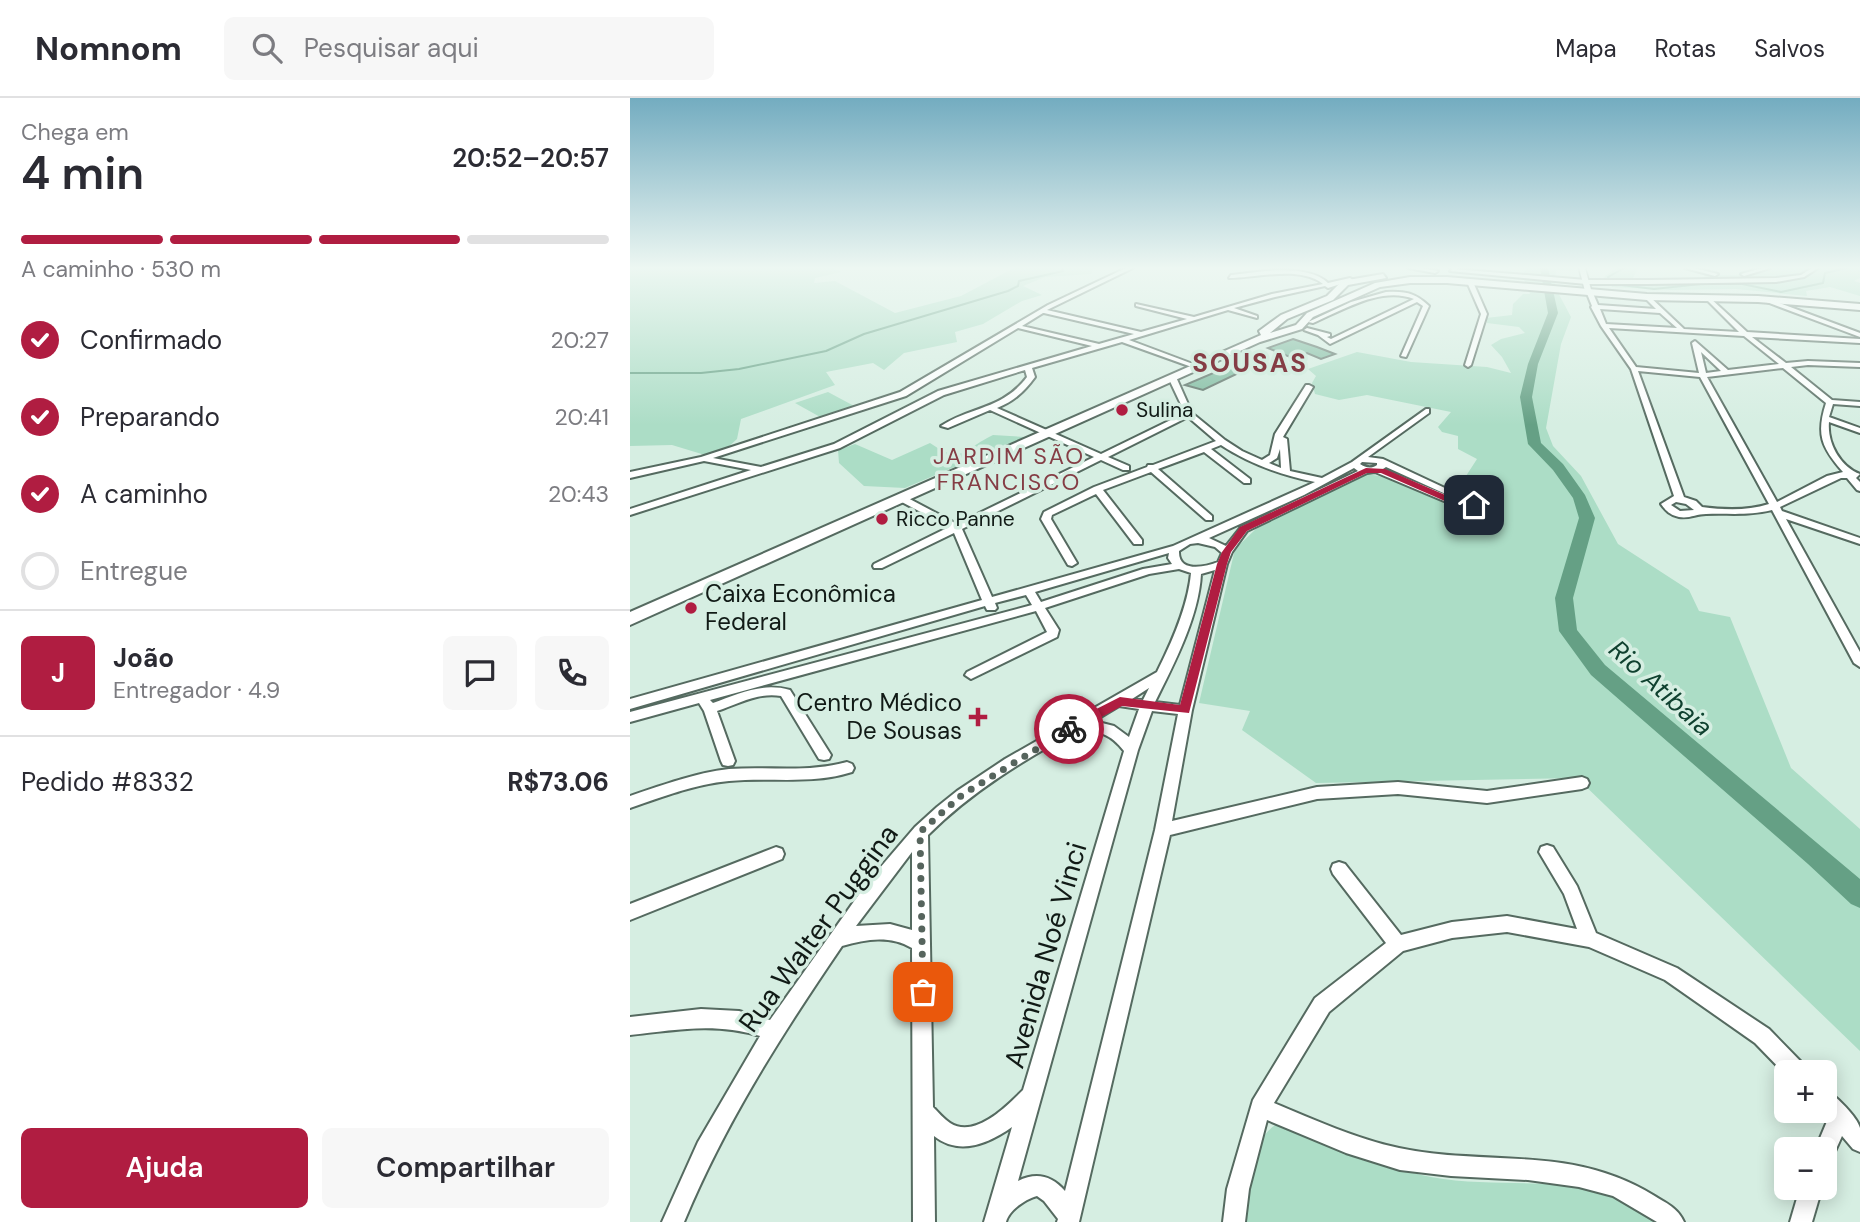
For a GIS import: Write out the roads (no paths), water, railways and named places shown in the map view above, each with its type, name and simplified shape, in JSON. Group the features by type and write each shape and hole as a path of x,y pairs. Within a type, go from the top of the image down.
{"main road":[{"path":"1260,320 1269,327 1284,331"},
{"path":"630,619 1262,333 1279,320"},
{"path":"1296,320 1308,324"},
{"path":"630,612 1157,384 1175,382 1256,340 1308,324"}],"street":[{"path":"630,475 703,458 903,394 1030,320"},
{"path":"1084,320 1141,334"},
{"path":"630,512 857,438 940,393 1185,320"},
{"path":"1316,320 1308,324 1330,341 1374,320"},
{"path":"1404,356 1420,320"},
{"path":"1468,365 1483,320"},
{"path":"1601,320 1634,369 1680,499"},
{"path":"1671,320 1727,372"},
{"path":"1731,320 1830,402 1860,404"},
{"path":"1817,320 1860,338"},
{"path":"1604,326 1860,338"},
{"path":"1020,327 1100,346"},
{"path":"1321,335 1346,334"},
{"path":"1124,340 1191,365"},
{"path":"1695,343 1703,375 1860,663"},
{"path":"1634,369 1703,375 1829,362 1860,365"},
{"path":"945,426 992,408 1014,396 1031,377 1028,367"},
{"path":"1175,382 1189,414 1222,442 1286,473 1322,481"},
{"path":"1262,463 1274,456 1287,418 1309,387"},
{"path":"1830,402 1824,418 1824,442 1855,475 1860,488"},
{"path":"992,408 1126,468"},
{"path":"630,704 1197,540 1301,493 1357,461 1426,411"},
{"path":"878,566 1189,414"},
{"path":"1824,418 1860,431"},
{"path":"1282,430 1286,473 1296,482 1301,493"},
{"path":"1072,563 1046,519 1047,514 1097,489 1222,442"},
{"path":"1375,465 1374,454 1381,445"},
{"path":"1204,448 1247,481"},
{"path":"703,458 760,470"},
{"path":"1357,461 1375,465 1466,507 1474,505 1375,465 1357,461"},
{"path":"1175,548 1173,561 1179,566 1196,571 1215,568 1244,529 1375,465"},
{"path":"1151,467 1209,518"},
{"path":"1699,510 1694,504 1680,499 1670,500 1666,506 1684,515 1694,514 1699,510 1739,514 1776,510 1830,478 1855,475"},
{"path":"1097,489 1139,542"},
{"path":"901,498 956,527 996,617"},
{"path":"1776,510 1860,541"},
{"path":"1069,1219 1163,830 1185,710 1224,558 1216,542 1197,540"},
{"path":"630,717 1037,607 1147,571 1179,566"},
{"name":"Avenida Noé Vinci","path":"997,1215 1131,750 1148,703 1175,649 1195,586 1196,571"},
{"path":"971,675 1049,637 1054,630 1028,589"},
{"name":"Rua Walter Puggina","path":"673,1222 696,1165 724,1112 836,940 893,861 920,832 962,795 1161,675"},
{"path":"710,709 765,691 781,691 785,693 824,755"},
{"path":"698,698 710,709 728,761"},
{"name":"Rua Walter Puggina","path":"1120,702 1148,703"},
{"path":"1148,703 1185,710"},
{"path":"1075,725 1093,724 1109,728 1119,735 1131,750"},
{"path":"630,802 694,781 729,775 827,773 846,768"},
{"path":"1163,830 1317,793 1398,788 1488,797 1582,783"},
{"path":"920,832 924,1222"},
{"path":"1547,852 1571,891 1590,939"},
{"path":"630,912 776,854"},
{"path":"1339,869 1398,944"},
{"path":"1234,1222 1238,1189 1260,1107 1322,1005 1398,944 1452,930 1507,925 1590,939 1671,974 1762,1036 1785,1060"},
{"path":"836,940 862,932 881,930 910,936 922,944"},
{"path":"630,1026 701,1018 739,1020 775,1031"},
{"path":"923,1112 948,1133 965,1135 987,1131 1006,1119 1034,1094"},
{"path":"1260,1107 1332,1138 1399,1158 1458,1167 1545,1169 1608,1183 1666,1215 1673,1222"},
{"path":"1837,1113 1860,1142"},
{"path":"997,1215 1021,1189 1031,1185 1046,1186 1055,1193 1069,1219"},
{"path":"1801,1222 1807,1200"}],"waterway":[{"path":"630,373 701,373 739,369 826,351 864,334 909,320"},
{"name":"Rio Atibaia","path":"1550,320 1533,364 1526,397 1535,444 1558,467 1580,498 1587,518 1564,598 1568,631 1598,670 1817,856 1860,896"}],"place":[{"name":"Sulina","path":"1122,410"},
{"name":"Ricco Panne","path":"882,519"},
{"name":"Caixa Econômica Federal","path":"691,608"},
{"name":"Centro Médico De Sousas","path":"978,717"}],"district":[{"name":"SOUSAS","path":"1250,363"},
{"name":"JARDIM SÃO FRANCISCO","path":"1009,469"}]}
